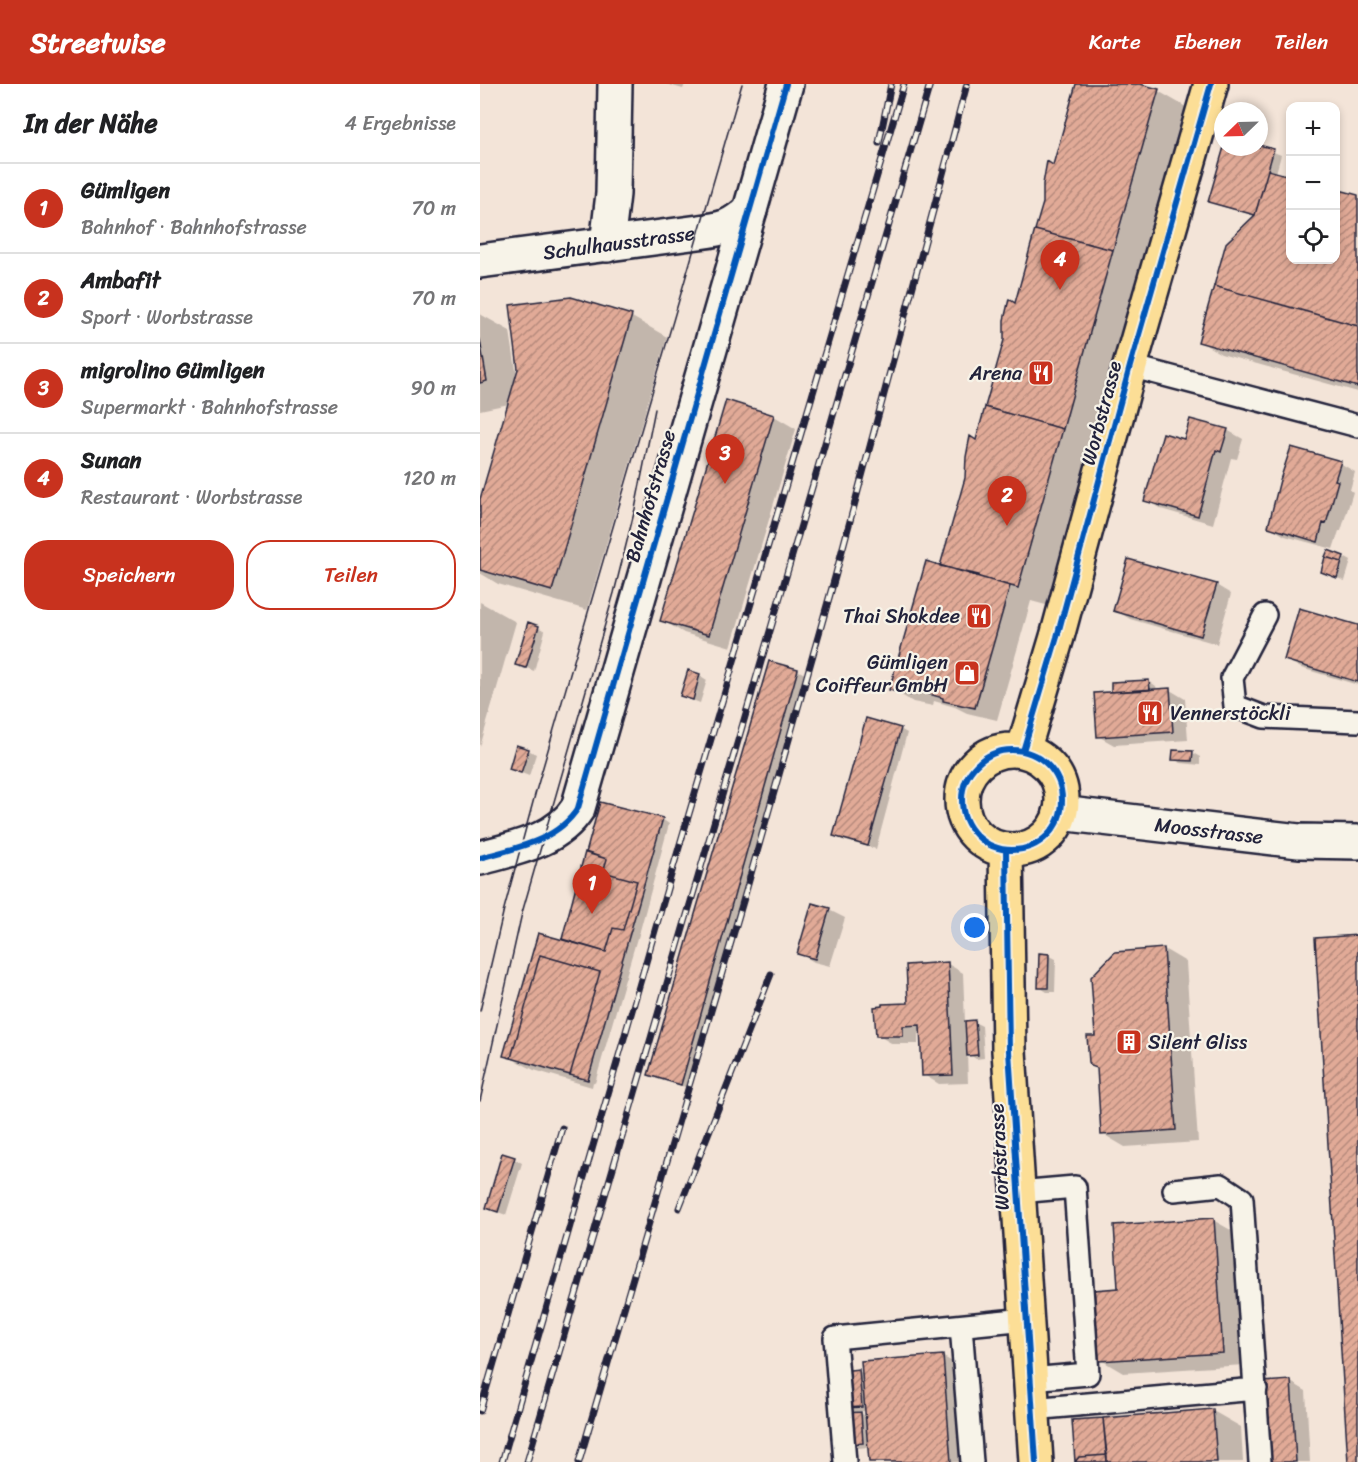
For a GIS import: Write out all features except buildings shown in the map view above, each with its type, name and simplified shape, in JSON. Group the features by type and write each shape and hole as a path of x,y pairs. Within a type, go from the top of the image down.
{"main road":[{"name":"Worbstrasse","path":"1023,751 1060,626 1130,366 1210,84"},
{"path":"1007,750 1023,751 1040,758 1053,771 1060,787 1060,813 1054,827 1036,843 1022,849 1006,850 990,845 977,836 967,823 962,807 963,791 968,776 978,763 991,754 1007,750"},
{"name":"Worbstrasse","path":"1006,850 1009,1051 1036,1462"}],"street":[{"path":"607,245 613,194 615,84"},
{"name":"Bahnhofstrasse","path":"480,858 521,846 559,830 571,820 578,808 786,84"},
{"name":"Schulhausstrasse","path":"480,261 726,228 750,210"},
{"name":"Moosstrasse","path":"1060,813 1299,841 1358,842"}],"lane":[{"path":"1130,366 1358,426"},
{"path":"1265,615 1232,678 1235,706 1264,717 1358,721"},
{"path":"1174,1190 1221,1185 1242,1200 1260,1462"},
{"path":"1018,1192 1075,1188 1088,1374 1031,1394"},
{"path":"845,1462 835,1338 1026,1319"},
{"path":"961,1326 972,1462"},
{"path":"1031,1394 1256,1389"}],"tram line":[{"path":"480,1011 504,909 536,791 742,84"},
{"path":"480,1101 522,913 614,593 635,509 655,409"}],"railway":[{"path":"879,143 891,84"},
{"path":"502,1462 673,868 904,84"},
{"path":"527,1462 930,84"},
{"path":"579,1462 835,577 967,84"},
{"path":"679,1208 771,974"},
{"path":"480,1411 562,1128"}],"cycle path":[{"path":"480,858 535,842 547,836 569,819 578,808 786,84"},
{"path":"1023,751 1211,84"},
{"path":"1012,750 1031,754 1047,765 1058,781 1062,800 1058,819 1047,835 1031,846 1012,850 993,846 977,835 966,819 962,800 966,781 977,765 993,754 1012,750"},
{"path":"1006,850 1009,1051 1036,1462"}],"place":[{"name":"Sunan","path":"1060,290"},
{"name":"Arena","path":"1041,373"},
{"name":"migrolino Gümligen","path":"725,484"},
{"name":"Ambafit","path":"1007,526"},
{"name":"Thai Shokdee","path":"979,616"},
{"name":"Gümligen Coiffeur GmbH","path":"967,673"},
{"name":"Vennerstöckli","path":"1150,713"},
{"name":"Gümligen","path":"592,914"},
{"name":"Silent Gliss","path":"1129,1042"}]}
